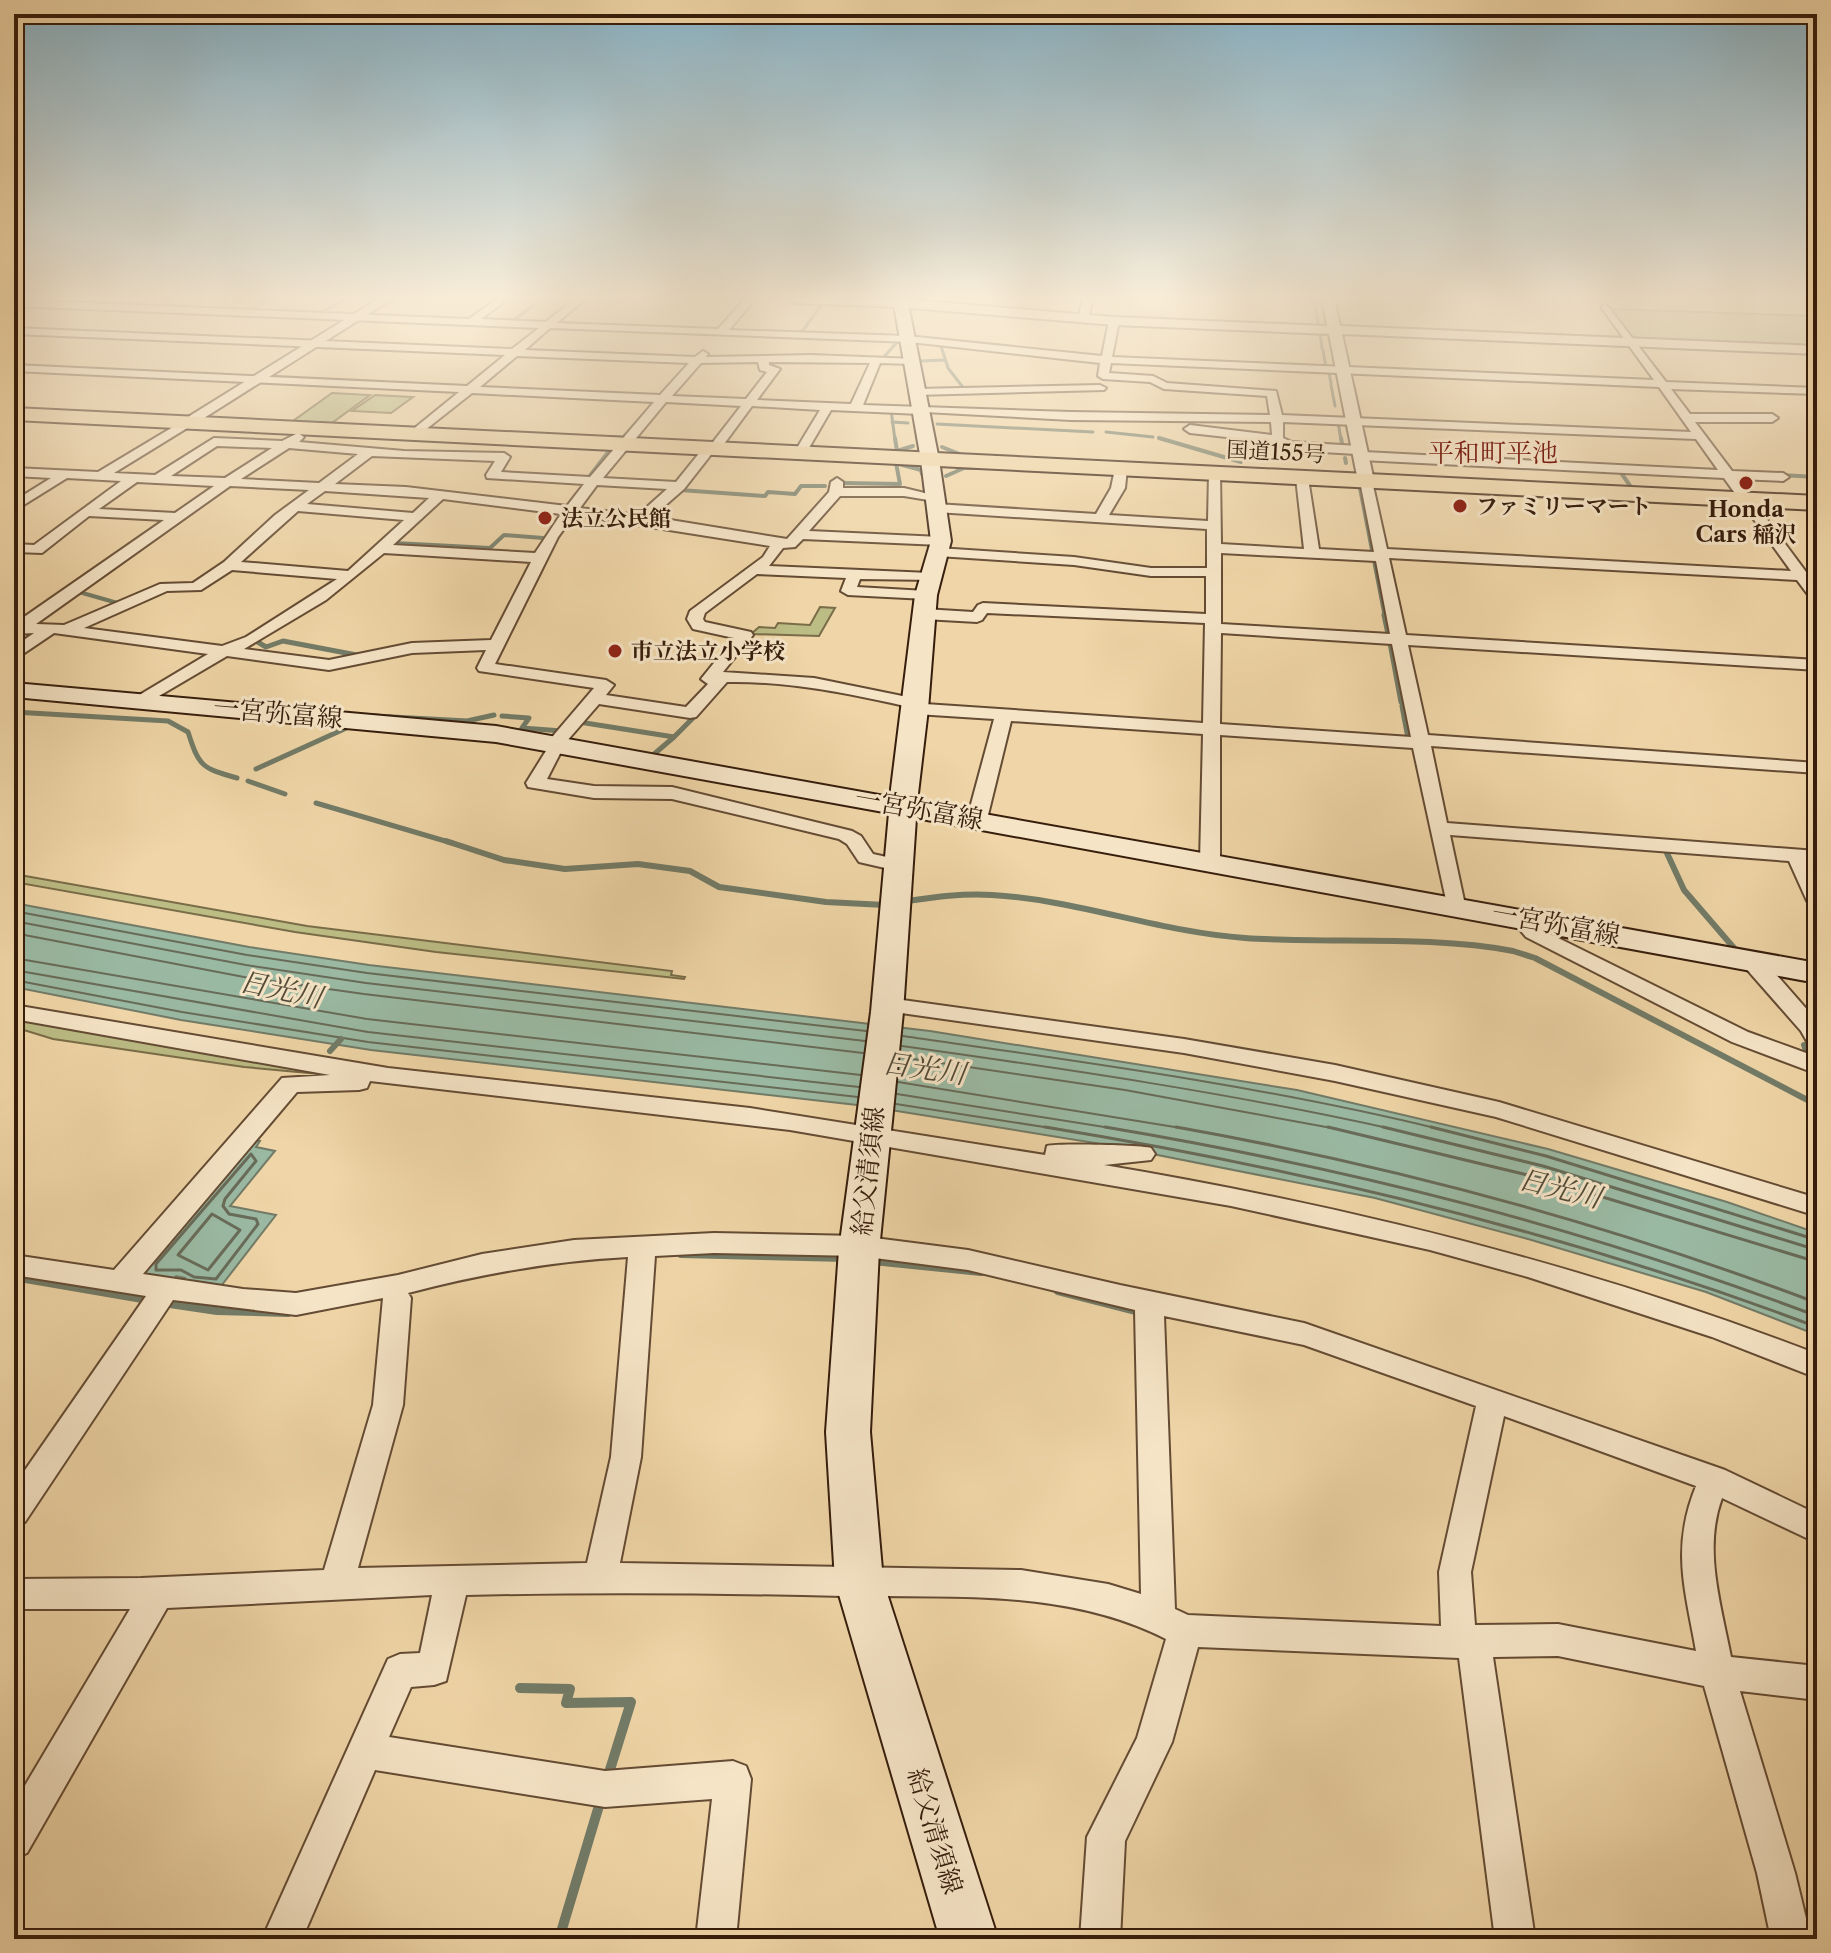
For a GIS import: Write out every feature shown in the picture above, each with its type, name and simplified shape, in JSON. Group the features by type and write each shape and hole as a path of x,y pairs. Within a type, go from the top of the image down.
{"highway":[{"name":"国道155号","path":"14,414 1817,503"}],"main road":[{"name":"給父清須線","path":"917,390 930,460 940,546 927,595 903,805 887,1008 859,1254 848,1432 852,1524 859,1581 969,1939"},
{"name":"一宮弥富線","path":"14,690 496,734 903,805 1817,973"}],"street":[{"path":"102,475 239,390"},
{"path":"14,655 58,629 165,587 196,587 229,565 294,507 369,452 406,433 467,390"},
{"path":"494,390 855,408 1034,390"},
{"path":"671,390 622,444 551,536 485,668 606,685 557,744 535,783 594,792 672,793 845,835 854,840 866,858 898,865"},
{"path":"641,519 679,486 759,390"},
{"path":"855,408 866,390"},
{"path":"1102,390 1104,416"},
{"path":"1161,390 1162,416 1157,426 1276,439 1289,446 1360,453 1783,477"},
{"path":"1228,390 1272,393 1279,434 1276,439"},
{"path":"1347,390 1455,905"},
{"path":"1667,390 1746,500 1810,577 1817,597"},
{"path":"1795,390 1817,391"},
{"path":"919,404 1104,416 1353,419 1700,436"},
{"path":"800,453 828,406"},
{"path":"1687,418 1772,418"},
{"path":"20,624 313,428"},
{"path":"159,478 214,442 504,457 492,475 679,486"},
{"path":"1101,517 1118,488 1121,469"},
{"path":"14,472 325,486 440,495 641,519 790,544 836,487 904,492 935,502 1213,525"},
{"path":"1210,862 1211,572 1215,473"},
{"path":"14,507 65,474"},
{"path":"489,501 506,476"},
{"path":"14,566 135,477"},
{"path":"1302,478 1312,553"},
{"path":"142,701 224,651 252,640 351,576 440,495"},
{"path":"294,507 417,517"},
{"path":"86,512 177,517"},
{"path":"799,535 940,546 1151,572 1211,572"},
{"path":"779,543 768,560 698,611 695,619 699,626 745,635 709,679 773,678 851,689 916,707 1004,715 1817,768"},
{"path":"14,548 37,550"},
{"path":"1212,548 1810,577"},
{"path":"381,549 540,558"},
{"path":"229,565 351,576"},
{"path":"754,570 855,573 848,591 927,595 977,617 983,608 1399,639 1817,665"},
{"path":"20,624 329,665 412,648 497,645"},
{"path":"594,698 690,713 723,677"},
{"path":"977,819 1004,715"},
{"path":"734,808 763,780"},
{"path":"1438,828 1806,856 1817,901"},
{"path":"1519,917 1533,933 1712,1023 1773,1052 1817,1066"},
{"path":"1751,960 1811,1028 1817,1040"},
{"path":"887,1008 1168,1043 1335,1073 1499,1110 1817,1207"},
{"path":"14,1012 391,1077 872,1129 1000,1156 1202,1190 1354,1221 1638,1300 1742,1334 1817,1366"},
{"path":"120,1282 290,1084 379,1081 391,1077"},
{"path":"1000,1156 1022,1150 1103,1156 1142,1154"},
{"path":"14,1265 120,1282 160,1296 296,1304 342,1297 525,1256 642,1251 714,1243 968,1260 1148,1309 1317,1338 1817,1529"},
{"path":"600,1578 626,1457 642,1251"},
{"path":"14,1512 160,1296"},
{"path":"336,1585 363,1501 388,1405 397,1298"},
{"path":"1100,1939 1106,1837 1154,1742 1171,1624 1148,1309"},
{"path":"1490,1409 1455,1572 1515,1939"},
{"path":"1711,1487 1700,1515 1697,1564 1717,1672 1776,1873 1791,1939"},
{"path":"14,1594 158,1593 600,1578 978,1582 1110,1600 1171,1624 1466,1642 1558,1640 1717,1672 1817,1683"},
{"path":"282,1939 400,1671 434,1669 452,1581"},
{"path":"14,1840 158,1593"},
{"path":"365,1751 605,1789 733,1779 716,1939"}],"green space":[{"path":"332,393 370,395 332,423 293,421"},
{"path":"375,395 413,397 391,413 352,411"},
{"path":"820,607 835,608 819,636 751,634 759,627 775,628 778,623 810,625"},
{"path":"14,874 307,926 672,971 671,975 685,977 436,952 295,932 14,882"},
{"path":"14,1018 352,1077 244,1067 53,1039 14,1027"}],"water":[{"name":"日光川","path":"14,903 249,947 369,965 930,1031 1297,1090 1548,1149 1727,1202 1817,1233 1817,1335 1706,1292 1375,1198 1107,1145 866,1106 371,1050 181,1020 14,987"},
{"path":"250,1139 260,1141 256,1147 275,1151 230,1206 276,1215 218,1290 182,1283 185,1278 176,1276 172,1281 136,1275"}],"waterway":[{"path":"863,403 869,390"},
{"path":"1332,390 1335,406"},
{"path":"891,410 893,422"},
{"path":"602,437 623,437 644,414"},
{"path":"893,422 908,423"},
{"path":"893,422 895,440"},
{"path":"1338,422 1341,440"},
{"path":"937,424 1093,432"},
{"path":"1106,432 1153,437"},
{"path":"895,438 897,451 913,446"},
{"path":"1165,440 1159,438 1241,462"},
{"path":"1341,438 1343,448"},
{"path":"942,447 962,455"},
{"path":"589,477 609,451"},
{"path":"1345,458 1346,463"},
{"path":"842,483 900,484 896,463"},
{"path":"899,464 921,470 922,474"},
{"path":"946,476 964,468 984,468"},
{"path":"1619,470 1631,487 1624,487"},
{"path":"1781,475 1817,477"},
{"path":"680,490 765,496 768,492 795,494 801,486 825,486"},
{"path":"1360,488 1373,555"},
{"path":"395,543 490,548 504,535 543,538"},
{"path":"1374,560 1385,617"},
{"path":"79,592 121,604"},
{"path":"1384,615 1388,634"},
{"path":"256,641 266,647 283,641 362,656"},
{"path":"1390,643 1401,702"},
{"path":"1402,706 1408,738"},
{"path":"14,712 168,721 188,732 203,764 237,778"},
{"path":"674,737 699,712"},
{"path":"374,716 467,721 494,715"},
{"path":"502,716 529,718 522,728 562,731"},
{"path":"579,722 674,737"},
{"path":"256,769 353,725"},
{"path":"653,755 674,737"},
{"path":"248,781 285,794"},
{"path":"316,803 452,843"},
{"path":"446,841 504,860 565,869 638,864 690,871 719,887 826,902 885,905"},
{"path":"1673,851 1666,851 1684,890 1734,948"},
{"path":"907,901 992,895 1056,903 1213,935 1278,940 1413,941 1513,951 1535,958 1817,1105"},
{"path":"330,1051 341,1039"},
{"path":"1804,1045 1808,1055"},
{"path":"681,1254 846,1258"},
{"path":"873,1261 981,1272"},
{"path":"14,1277 148,1300"},
{"path":"1058,1291 1140,1312"},
{"path":"163,1303 217,1311 288,1313"},
{"path":"520,1688 570,1689 566,1703 631,1702 608,1776"},
{"path":"559,1939 601,1799"}],"place":[{"name":"Honda Cars 稲沢","path":"1746,483"},
{"name":"ファミリーマート","path":"1460,506"},
{"name":"法立公民館","path":"545,518"},
{"name":"市立法立小学校","path":"615,651"}],"district":[{"name":"平和町平池","path":"1493,453"}]}
